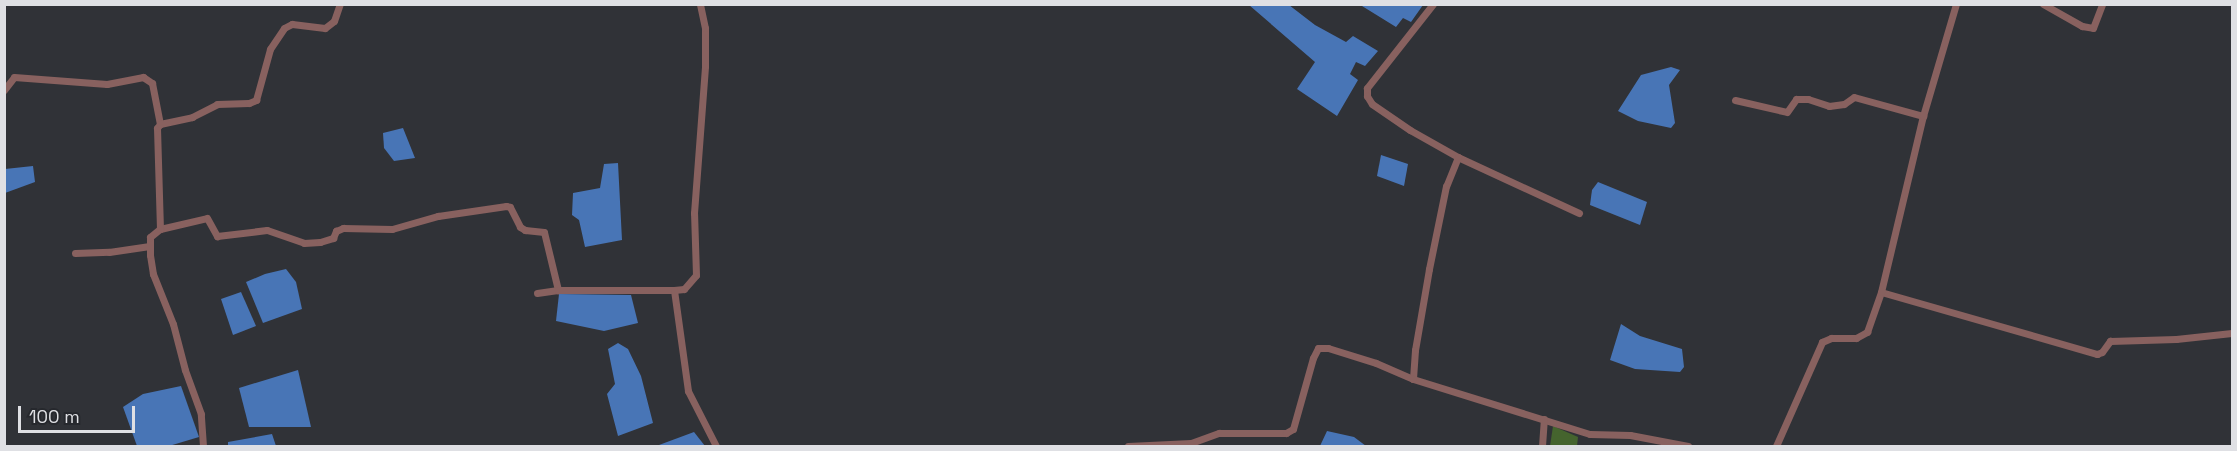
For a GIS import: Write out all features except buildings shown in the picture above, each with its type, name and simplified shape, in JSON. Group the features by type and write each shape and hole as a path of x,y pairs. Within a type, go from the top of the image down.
{"street":[{"path":"160,124 192,117 217,104 249,103 256,100 270,50 284,28 292,24 326,28 334,21 340,4"},
{"path":"537,293 558,290 684,289 696,275 694,213 705,66 705,28 700,4"},
{"path":"1433,4 1367,88 1367,96 1372,104 1410,130 1458,157 1579,213"},
{"path":"1776,447 1822,342 1831,338 1856,338 1867,332 1881,292 1923,116 1956,4"},
{"path":"2043,4 2082,26 2093,28 2102,4"},
{"path":"4,90 14,76 107,84 143,77 152,83 160,124 155,136 160,229"},
{"path":"1735,100 1787,112 1796,99 1808,99 1829,106 1844,104 1854,97 1923,116"},
{"path":"1413,379 1415,350 1430,260 1446,186 1458,157"},
{"path":"203,447 201,414 184,370 173,324 153,274 150,237 160,229 207,218 217,236 267,230 304,243 333,238 336,231 343,228 392,229 438,216 506,206 510,207 520,227 525,230 544,232 558,290"},
{"path":"75,253 109,252 150,246"},
{"path":"674,290 688,391 716,447"},
{"path":"1881,292 2097,354 2102,352 2110,341 2176,339 2232,333"},
{"path":"1128,447 1191,443 1219,433 1286,433 1293,429 1313,358 1318,348 1328,348 1376,363 1413,379 1590,434 1630,435 1688,447"},
{"path":"1542,447 1544,419"}],"green space":[{"path":"1553,426 1578,437 1577,446 1550,446"}],"water":[{"path":"1249,5 1289,5 1315,25 1346,42 1353,36 1378,51 1365,66 1356,62 1350,74 1358,80 1337,116 1297,89 1315,62"},
{"path":"1423,5 1411,22 1403,18 1396,27 1362,6"},
{"path":"1671,67 1680,70 1669,85 1675,123 1671,128 1638,121 1618,111 1641,75"},
{"path":"403,128 415,158 394,161 384,148 383,133"},
{"path":"1381,155 1408,164 1404,186 1377,176"},
{"path":"618,163 622,240 585,247 579,220 572,215 573,193 600,188 604,164"},
{"path":"33,166 35,182 5,193 5,169"},
{"path":"1598,182 1647,202 1640,225 1590,205 1592,190"},
{"path":"286,269 296,282 302,309 263,323 246,282"},
{"path":"241,292 256,326 233,335 221,299"},
{"path":"559,294 631,295 638,323 604,331 556,321"},
{"path":"1621,324 1640,336 1682,349 1684,367 1680,372 1635,369 1610,360"},
{"path":"618,343 628,349 641,376 653,423 618,436 607,394 615,384 608,349"},
{"path":"298,370 311,427 249,427 239,388"},
{"path":"181,386 199,437 169,446 137,446 123,407 143,394"},
{"path":"1327,431 1354,437 1366,446 1320,446"},
{"path":"694,432 705,446 659,445"},
{"path":"272,434 276,446 228,446 228,442"}]}
